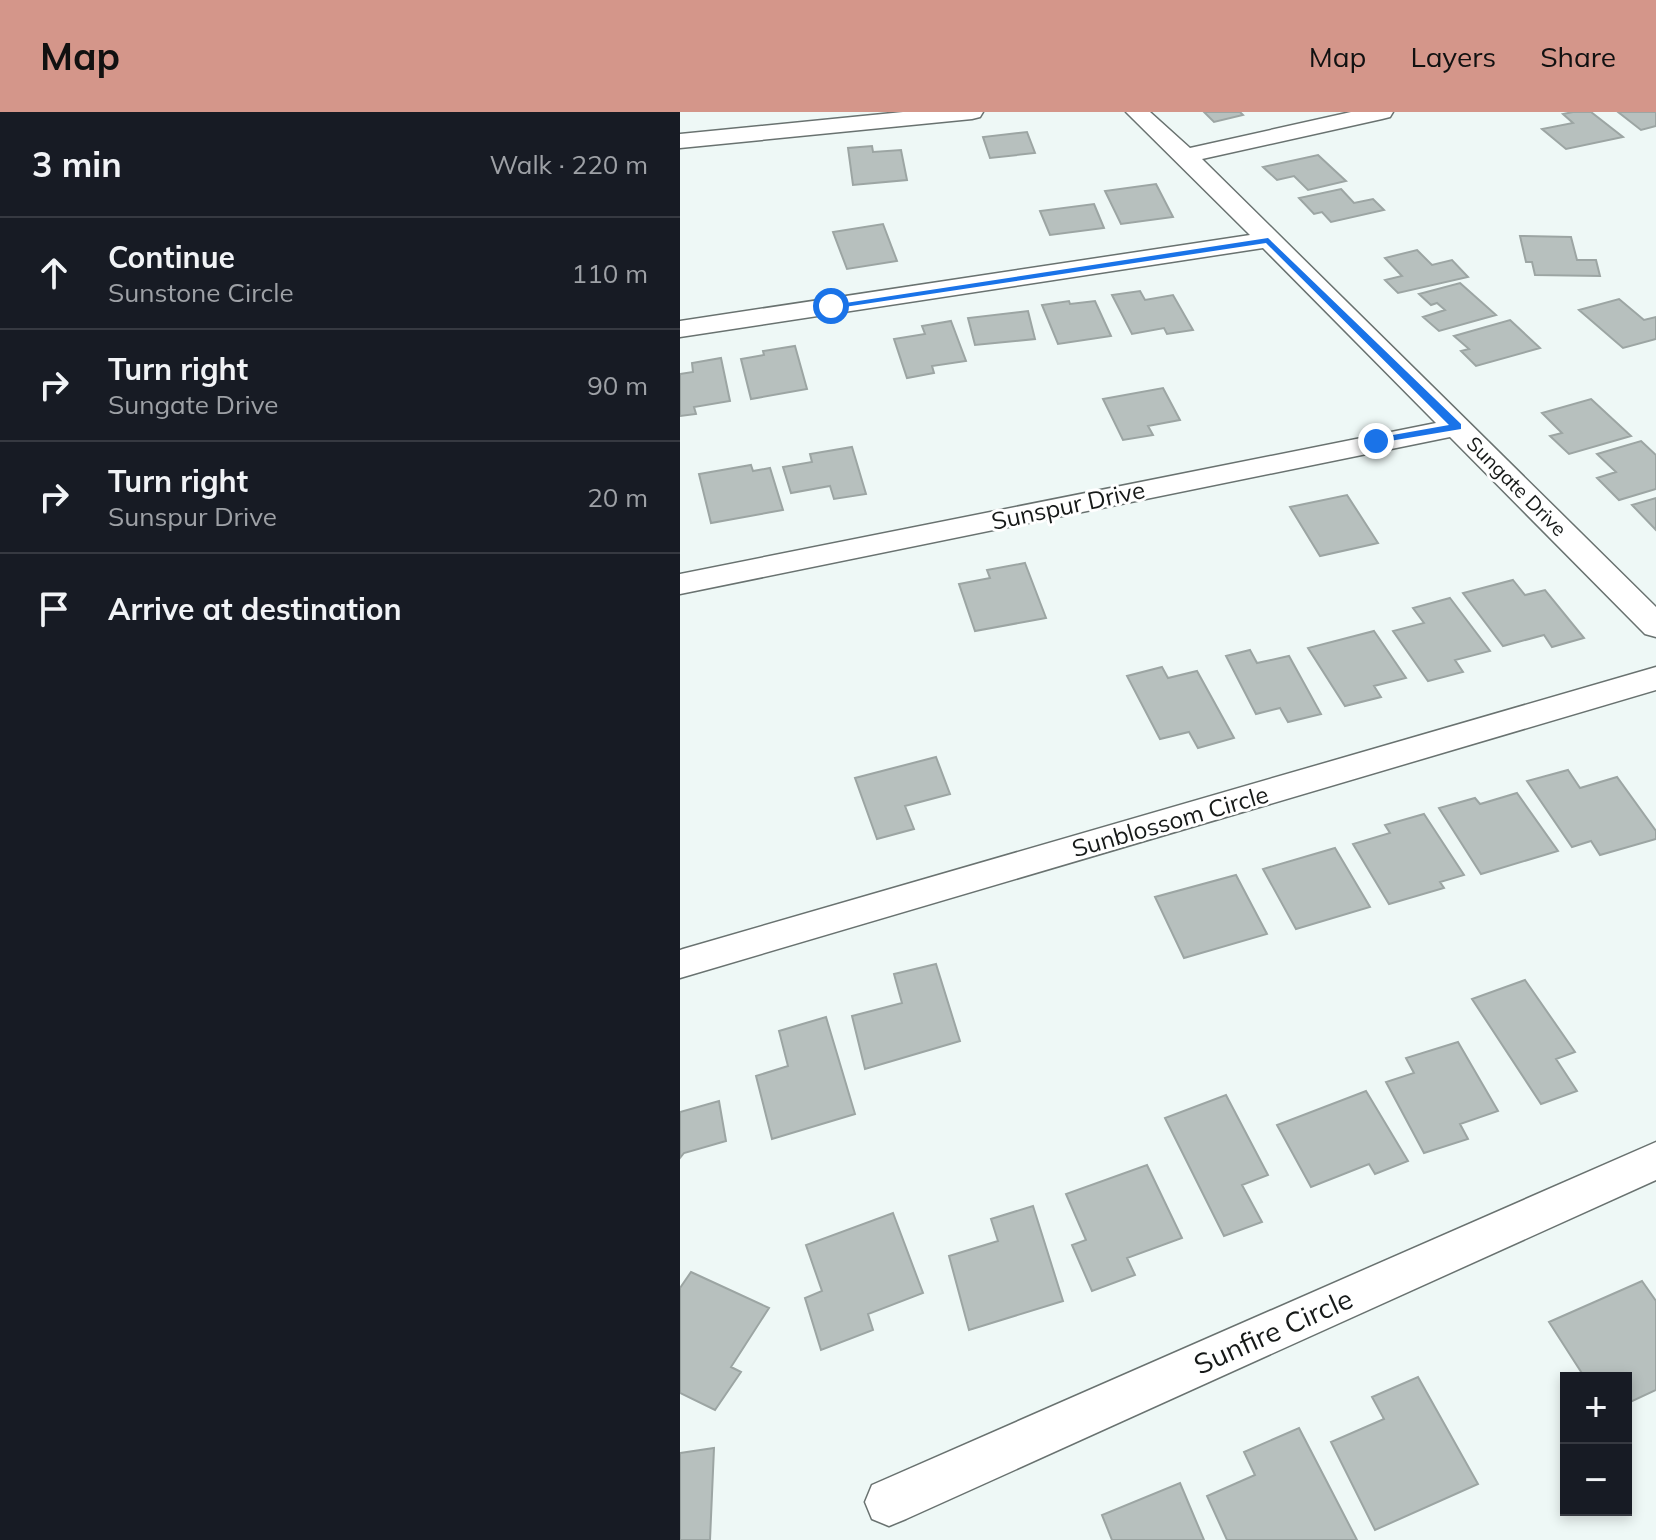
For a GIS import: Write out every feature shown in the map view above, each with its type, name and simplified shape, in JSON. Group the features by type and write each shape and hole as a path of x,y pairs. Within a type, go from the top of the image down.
{"street":[{"path":"680,141 972,112"},
{"name":"Sungate Drive","path":"1137,112 1185,156 1656,626"},
{"path":"1185,156 1382,112"},
{"path":"680,329 1268,240"},
{"name":"Sunspur Drive","path":"680,584 1457,427"},
{"name":"Sunblossom Circle","path":"683,964 1656,678"},
{"name":"Sunfire Circle","path":"889,1502 1656,1160"}],"building":[{"path":"1204,112 1240,112 1243,115 1214,122"},
{"path":"1591,112 1623,137 1566,149 1542,129 1573,123 1563,114"},
{"path":"1618,112 1656,112 1656,126 1641,130"},
{"path":"1027,132 1035,153 990,158 983,137"},
{"path":"872,146 873,152 901,150 907,180 853,185 848,148"},
{"path":"1318,155 1346,181 1308,190 1294,176 1277,180 1263,167"},
{"path":"1156,184 1173,217 1121,224 1105,191"},
{"path":"1341,189 1354,203 1373,199 1384,210 1331,222 1322,212 1314,214 1299,198"},
{"path":"1094,204 1104,228 1050,235 1040,211"},
{"path":"883,224 897,261 847,269 833,232"},
{"path":"1520,236 1571,237 1577,260 1596,260 1600,276 1535,275 1532,262 1526,262"},
{"path":"1417,250 1432,265 1452,260 1468,277 1398,293 1385,280 1402,276 1385,258"},
{"path":"1460,283 1496,315 1439,331 1423,317 1445,310 1437,303 1431,305 1419,294"},
{"path":"1140,291 1145,300 1173,295 1193,330 1167,334 1164,328 1132,334 1112,295"},
{"path":"1619,299 1644,320 1656,317 1656,339 1623,348 1579,310"},
{"path":"1069,301 1070,304 1095,301 1111,336 1058,344 1042,305"},
{"path":"1028,311 1035,339 975,345 968,318"},
{"path":"1510,320 1540,348 1476,366 1461,351 1469,349 1454,336"},
{"path":"951,321 966,361 932,366 934,373 907,378 894,339 925,334 922,326"},
{"path":"795,346 807,389 751,399 741,359 764,355 763,351"},
{"path":"721,358 730,401 694,407 696,414 680,416 680,374 693,372 692,363"},
{"path":"1163,388 1180,420 1148,426 1153,435 1123,440 1103,399"},
{"path":"1591,399 1631,436 1569,454 1550,436 1562,433 1542,413"},
{"path":"1641,441 1656,455 1656,489 1619,500 1597,478 1616,472 1597,454"},
{"path":"852,447 866,494 834,499 830,486 791,493 783,467 812,462 810,454"},
{"path":"751,465 753,471 770,468 783,510 711,523 699,474"},
{"path":"1347,495 1378,543 1320,556 1290,507"},
{"path":"1656,498 1656,530 1632,505"},
{"path":"1025,563 1046,618 975,631 959,584 990,578 987,570"},
{"path":"1513,580 1525,595 1545,590 1584,638 1552,647 1544,635 1503,646 1463,593"},
{"path":"1450,598 1490,651 1455,660 1463,672 1428,681 1393,631 1424,623 1413,608"},
{"path":"1374,631 1406,678 1374,686 1381,697 1345,706 1308,648"},
{"path":"1250,650 1257,663 1289,656 1321,714 1288,722 1280,708 1256,714 1226,656"},
{"path":"1162,667 1168,678 1197,671 1234,738 1198,748 1189,732 1160,739 1127,676"},
{"path":"936,757 950,794 905,806 914,829 877,839 855,778"},
{"path":"1568,770 1580,788 1617,777 1656,831 1656,839 1600,855 1591,841 1572,847 1527,781"},
{"path":"1517,793 1558,851 1481,874 1439,808 1475,798 1480,804"},
{"path":"1424,814 1464,875 1440,882 1444,888 1389,904 1353,844 1390,833 1385,825"},
{"path":"1335,848 1370,907 1296,929 1263,869"},
{"path":"1236,875 1267,934 1184,958 1155,897"},
{"path":"936,964 960,1041 865,1069 852,1016 902,1003 894,974"},
{"path":"1525,980 1575,1052 1556,1059 1577,1091 1541,1104 1472,999"},
{"path":"826,1017 855,1114 772,1139 756,1076 788,1066 779,1031"},
{"path":"1458,1042 1498,1111 1460,1124 1468,1139 1424,1153 1386,1082 1414,1073 1406,1058"},
{"path":"1366,1091 1408,1161 1375,1174 1369,1164 1311,1187 1277,1125"},
{"path":"1226,1095 1268,1175 1242,1185 1262,1222 1224,1236 1165,1118"},
{"path":"719,1101 726,1141 684,1153 680,1158 680,1112"},
{"path":"1147,1165 1182,1238 1127,1258 1135,1275 1092,1291 1072,1245 1086,1240 1066,1194"},
{"path":"1033,1206 1063,1301 969,1330 949,1256 998,1241 991,1219"},
{"path":"893,1213 923,1293 868,1314 873,1330 821,1350 805,1298 822,1291 806,1245"},
{"path":"691,1272 769,1308 731,1367 741,1372 715,1410 680,1393 680,1288"},
{"path":"1642,1281 1656,1301 1656,1390 1632,1401 1632,1372 1581,1372 1549,1322"},
{"path":"1418,1377 1478,1484 1375,1530 1331,1442 1384,1419 1372,1397"},
{"path":"1299,1428 1357,1540 1227,1540 1207,1496 1255,1475 1244,1452"},
{"path":"714,1448 710,1540 680,1540 680,1453"},
{"path":"1180,1483 1204,1540 1112,1540 1102,1515"}],"route":[{"path":"831,306 1268,240 1457,427 1376,441"}]}
